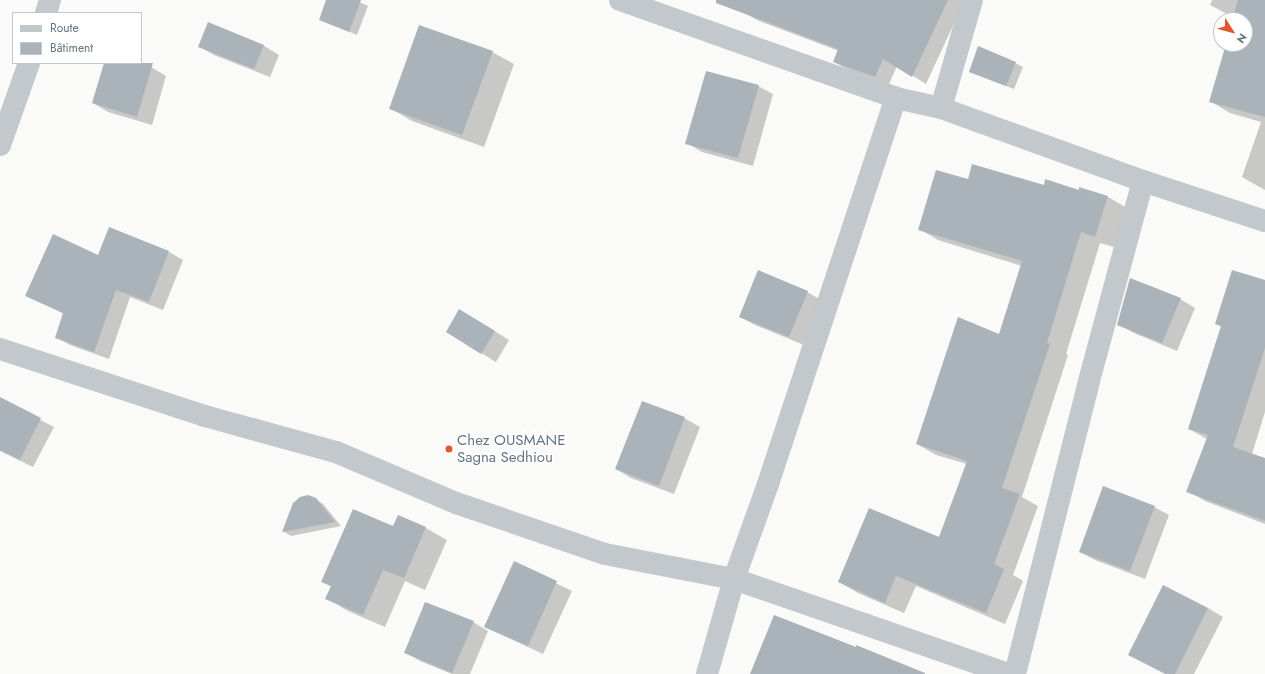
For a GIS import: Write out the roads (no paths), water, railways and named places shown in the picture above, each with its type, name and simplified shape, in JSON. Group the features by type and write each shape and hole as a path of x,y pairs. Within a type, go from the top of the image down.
{"street":[{"path":"46,12 50,0"},
{"path":"620,0 896,98 941,108 1143,181 1265,221"},
{"path":"941,108 972,0"},
{"path":"0,145 29,64"},
{"path":"707,674 734,579 768,484 896,98"},
{"path":"1015,674 1088,381 1143,181"},
{"path":"0,349 205,416 336,452 456,503 605,554 734,579 1008,674"}],"place":[{"name":"Chez OUSMANE Sagna Sedhiou","path":"449,449"}]}
